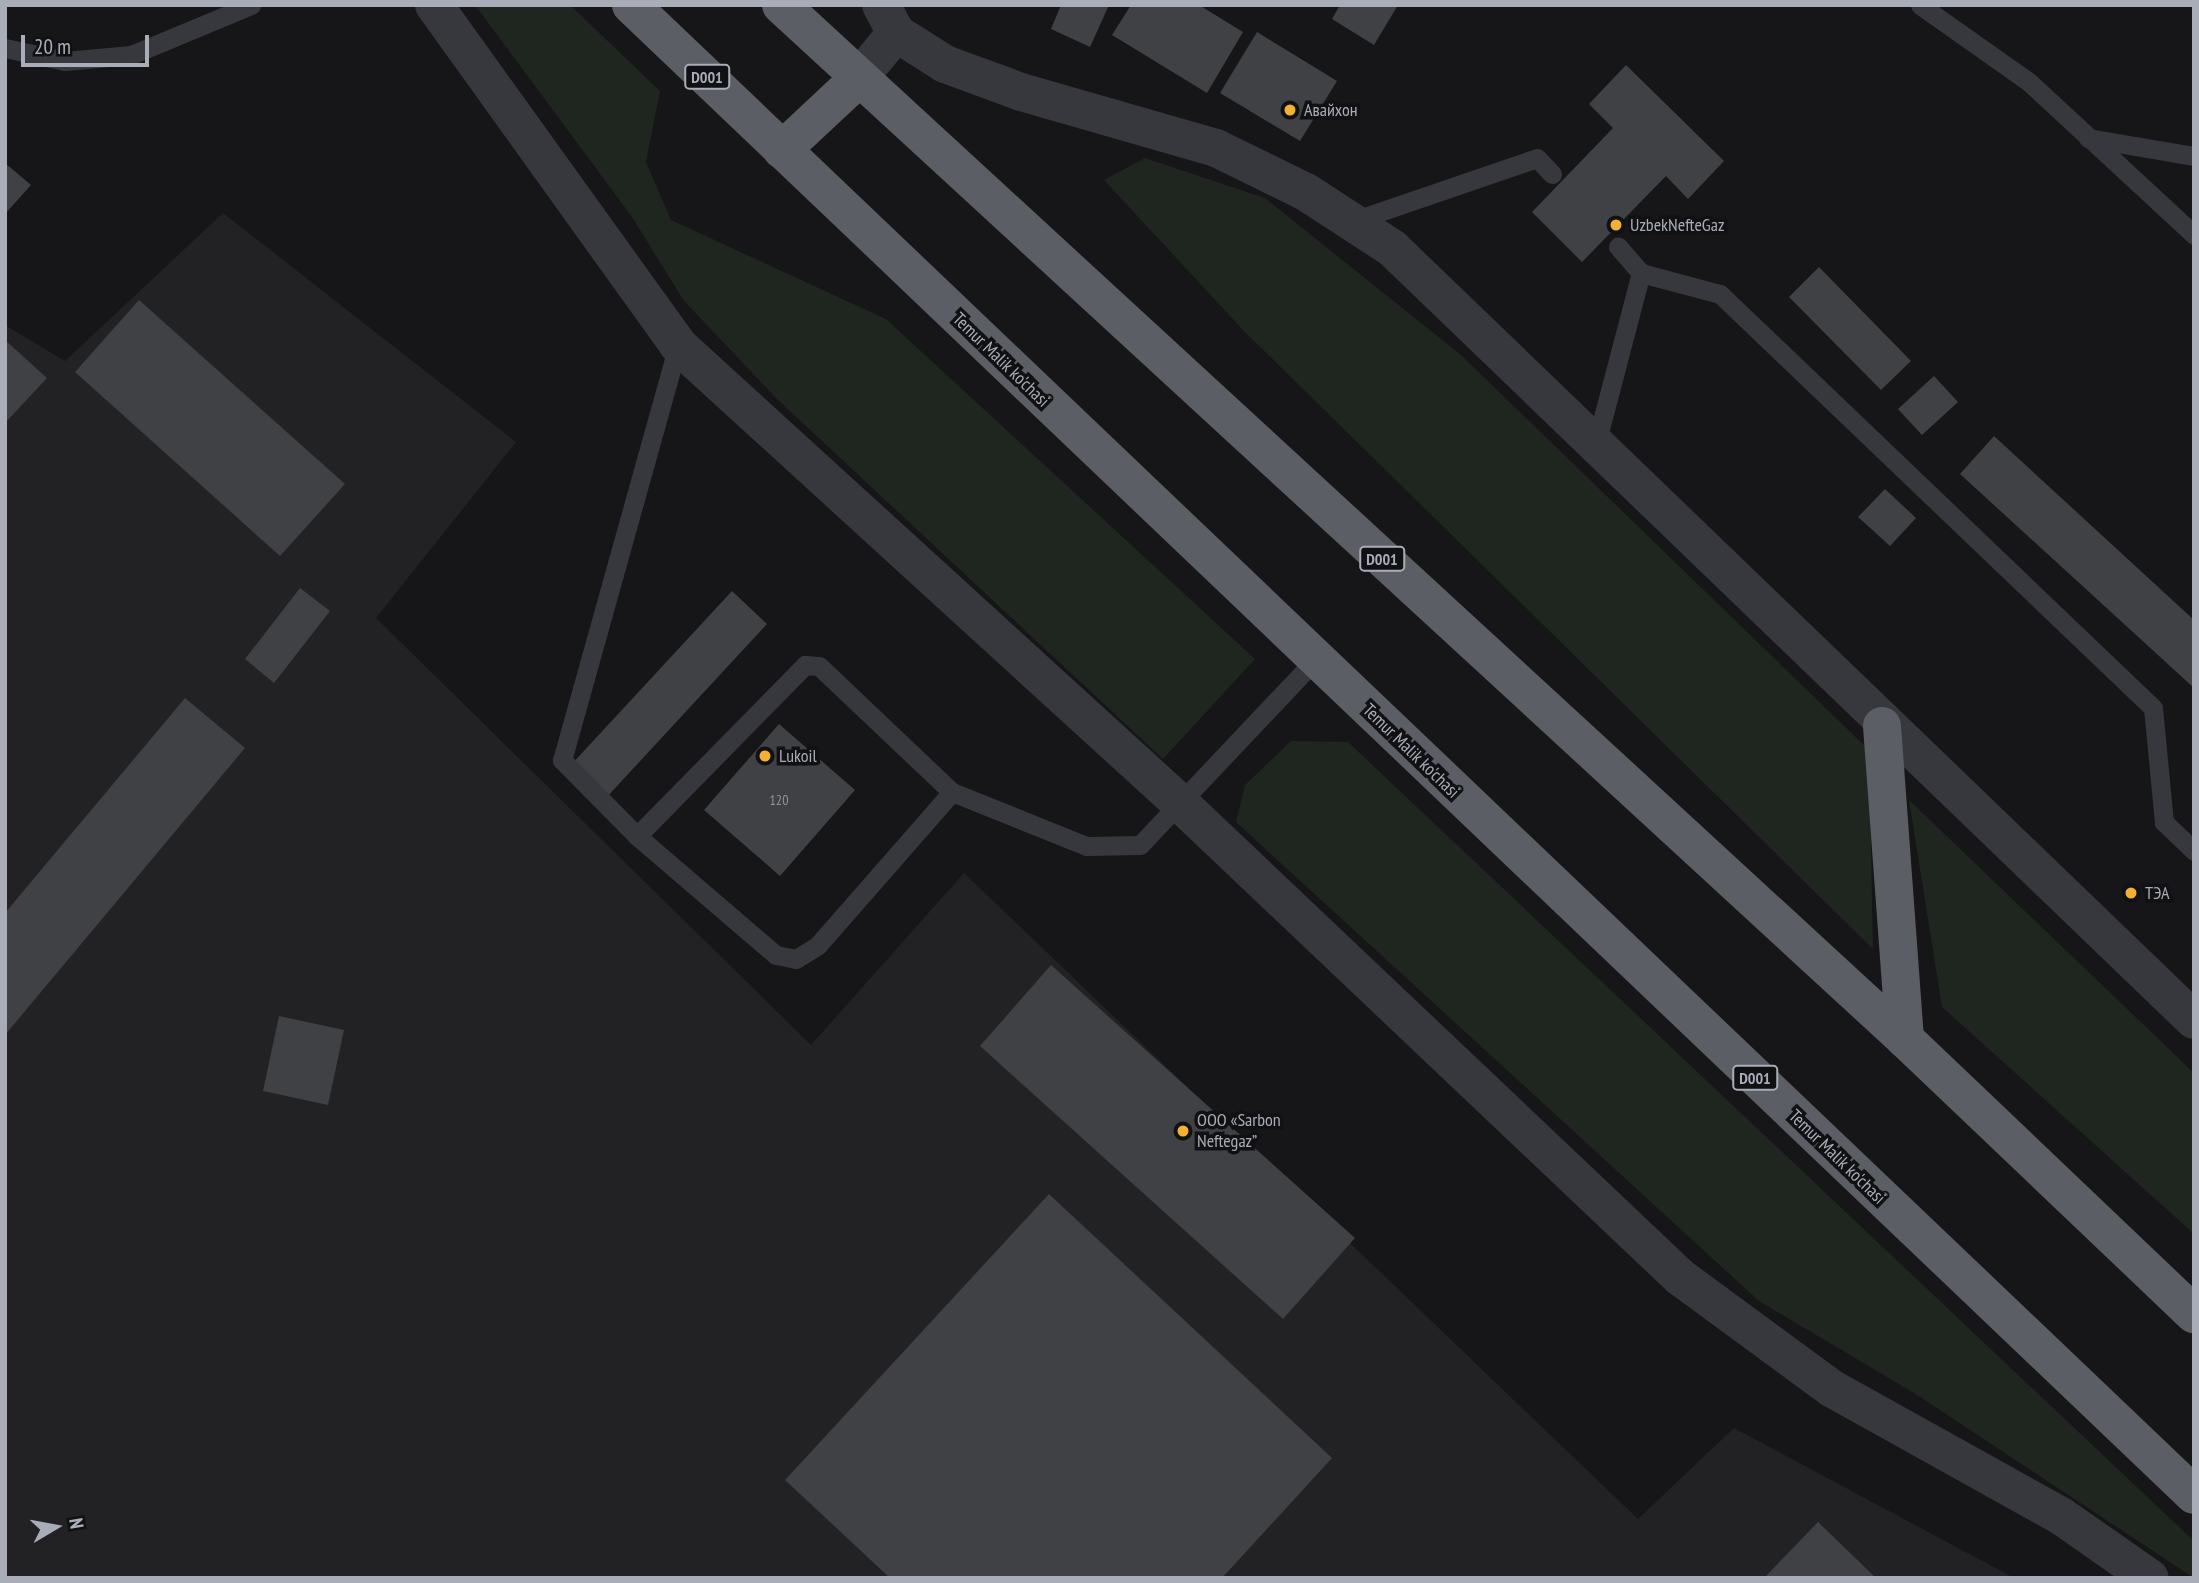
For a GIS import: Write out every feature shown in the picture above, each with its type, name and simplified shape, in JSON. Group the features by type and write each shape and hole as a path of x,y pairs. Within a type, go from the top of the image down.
{"highway":[{"name":"Temur Malik ko'chasi","path":"631,5 1315,660 2194,1495"},
{"name":"D001","path":"780,5 1905,1039 2194,1314"},
{"path":"782,150 859,78"},
{"path":"1882,726 1905,1039"}],"street":[{"path":"434,5 678,345 1181,804 1680,1277 1831,1388 2061,1516 2150,1578"},
{"path":"859,78 888,19 945,64 1021,92 1216,148 1353,221 1392,248 1596,444 1882,726 2194,1020"}],"lane":[{"path":"5,48 65,61 131,55 251,5"},
{"path":"1920,5 2029,82 2194,235"},
{"path":"2088,138 2194,156"},
{"path":"1353,221 1537,158 1552,174"},
{"path":"1618,247 1641,272 1720,294 2153,708 2164,822 2194,851"},
{"path":"1596,444 1641,272"},
{"path":"678,345 562,760 637,836 776,955 796,959 818,945 952,792"},
{"path":"637,836 806,665 818,666 952,792 1086,846 1108,848 1140,845 1315,660"}],"shaded area":[{"path":"475,5 570,5 660,91 646,162 671,220 886,319 1255,659 1163,759 777,399 684,301 632,217"},
{"path":"1145,158 1265,198 1461,355 1869,750 1873,949 1243,330 1104,180"},
{"path":"223,213 516,442 376,618 811,1045 964,873 1638,1519 1734,1428 2014,1578 5,1578 5,325 65,361"},
{"path":"1291,741 1348,742 2194,1541 2194,1578 1914,1393 1759,1301 1236,822 1245,785"},
{"path":"1909,800 2194,1073 2194,1234 1942,1007"}],"building":[{"path":"1061,5 1109,5 1090,47 1051,29"},
{"path":"1131,5 1199,5 1243,32 1207,93 1112,35"},
{"path":"1340,5 1398,5 1374,45 1332,19"},
{"path":"1257,32 1337,81 1300,141 1220,93"},
{"path":"1626,65 1724,161 1688,199 1666,176 1582,262 1532,212 1613,128 1589,104"},
{"path":"5,163 31,185 5,214"},
{"path":"1819,267 1911,361 1881,390 1789,297"},
{"path":"139,300 345,484 280,556 75,372"},
{"path":"5,340 47,378 5,423"},
{"path":"1934,376 1958,402 1922,435 1898,409"},
{"path":"1994,436 2194,620 2194,688 1960,474"},
{"path":"1885,489 1916,518 1890,546 1858,517"},
{"path":"300,588 330,611 274,683 245,659"},
{"path":"732,591 767,624 605,799 570,766"},
{"path":"185,698 245,748 5,1035 5,913"},
{"path":"779,724 855,790 780,876 704,810"},
{"path":"1051,965 1355,1238 1283,1319 980,1046"},
{"path":"279,1016 344,1030 328,1105 263,1091"},
{"path":"1049,1194 1332,1458 1222,1578 890,1578 785,1480"},
{"path":"1818,1522 1876,1578 1764,1578"}],"place":[{"name":"Авайхон","path":"1290,110"},
{"name":"UzbekNefteGaz","path":"1616,225"},
{"name":"Lukoil","path":"765,756"},
{"name":"ТЭА","path":"2131,893"},
{"name":"ООО «Sarbon Neftegaz”","path":"1183,1131"}]}
